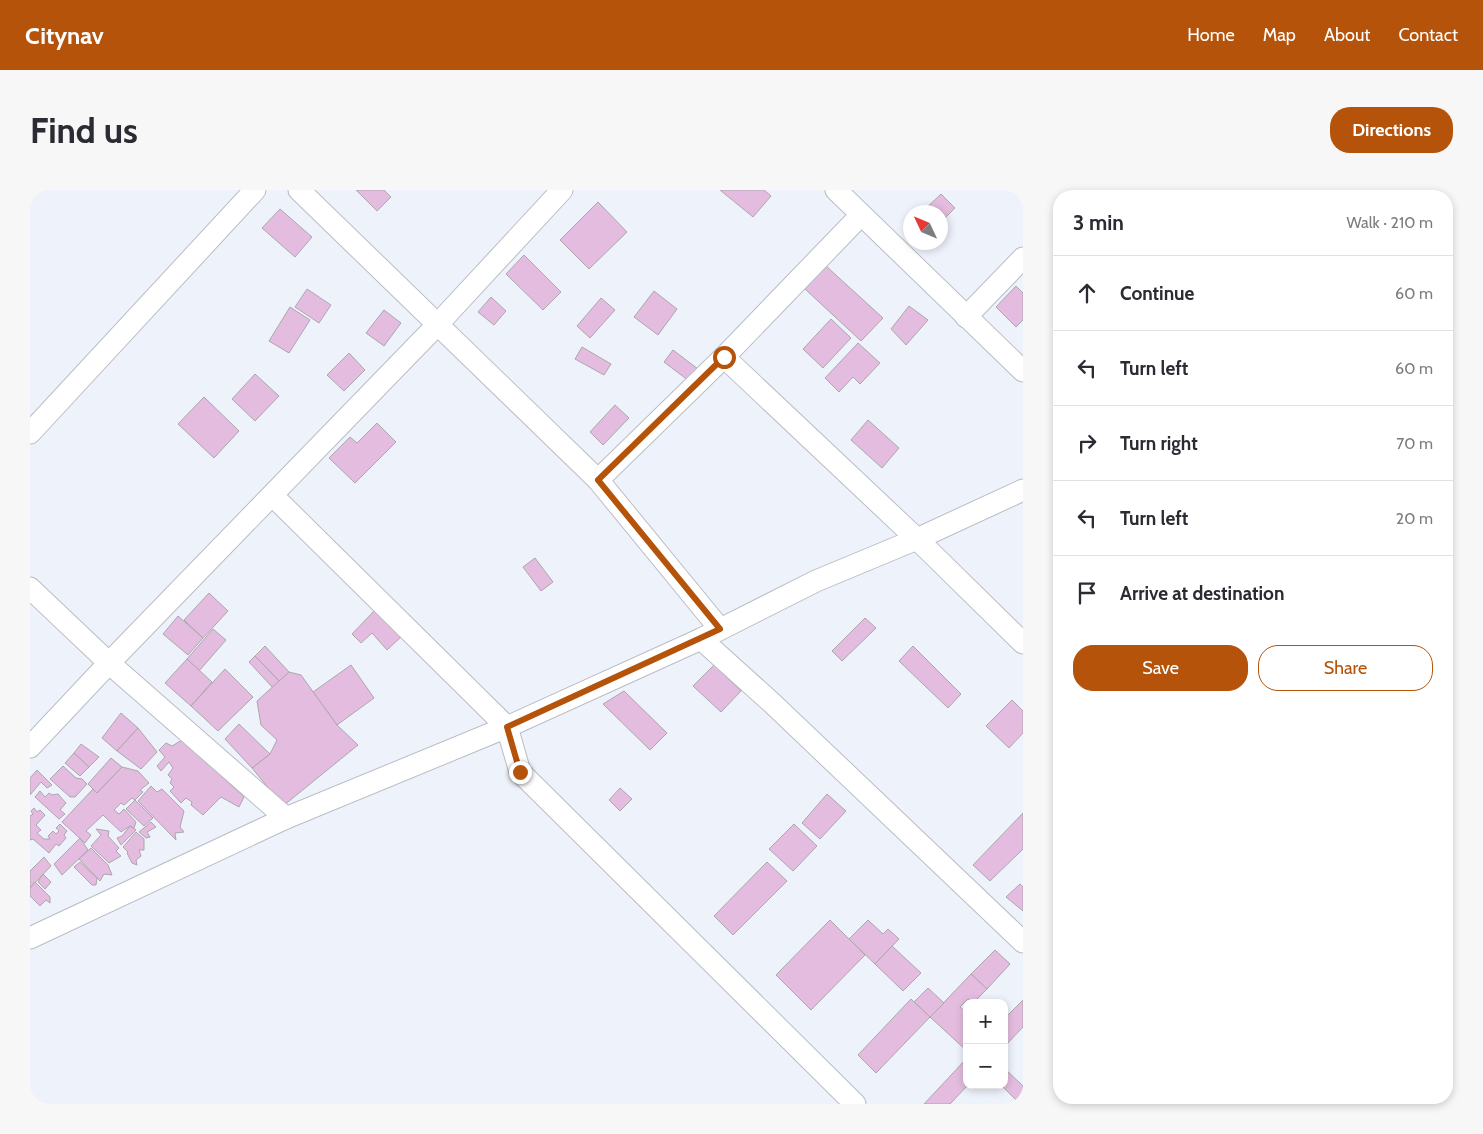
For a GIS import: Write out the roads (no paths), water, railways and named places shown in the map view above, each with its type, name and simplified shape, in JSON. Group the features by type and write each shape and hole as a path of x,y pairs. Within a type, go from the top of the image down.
{"street":[{"path":"30,433 255,190"},
{"path":"299,190 598,480 720,629"},
{"path":"30,747 437,325 562,190"},
{"path":"836,190 1023,371"},
{"path":"598,480 724,357 861,215"},
{"path":"966,317 1023,258"},
{"path":"724,357 917,539 1023,643"},
{"path":"30,938 286,818 507,727 701,639 816,581 917,539 1023,490"},
{"path":"273,496 507,727 520,772 855,1104"},
{"path":"30,588 109,663 286,818"},
{"path":"701,639 1023,942"}]}
